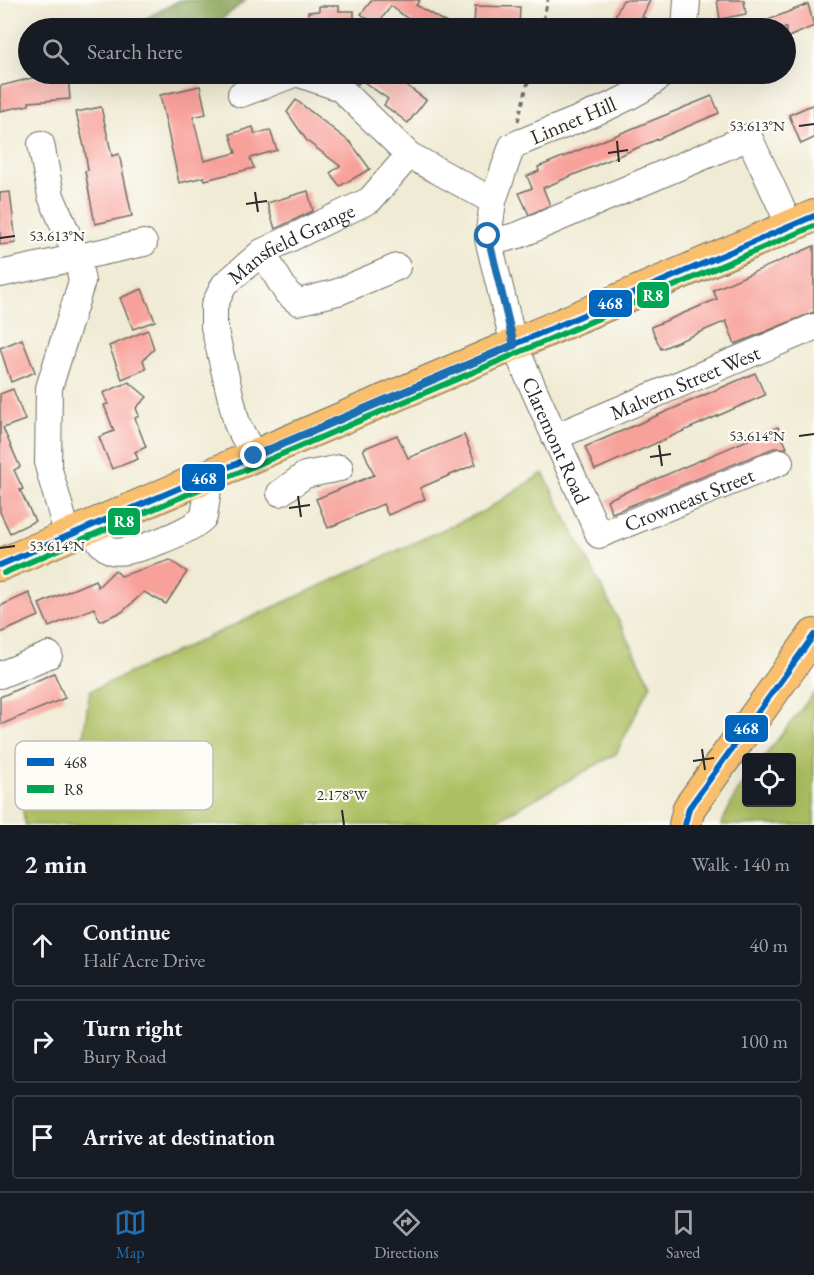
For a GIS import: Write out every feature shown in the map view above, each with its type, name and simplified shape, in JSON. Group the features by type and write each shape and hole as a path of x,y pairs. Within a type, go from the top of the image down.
{"main road":[{"path":"0,565 802,221"},
{"path":"685,825 689,808 814,635"}],"street":[{"path":"686,18 687,0"},
{"path":"241,94 268,84"},
{"path":"329,84 340,88 409,155 493,201"},
{"name":"Linnet Hill","path":"512,146 628,97 652,84"},
{"path":"512,146 493,201 488,236 504,239 519,235 749,137 802,221"},
{"path":"41,144 51,196 77,257 82,281 49,388 48,466 79,531"},
{"name":"Mansfield Grange","path":"254,456 237,424 214,327 214,306 224,285 262,252 370,200 409,155"},
{"name":"Claremont Road","path":"488,236 514,345 599,535"},
{"path":"0,274 144,243"},
{"path":"262,252 287,293 298,302 338,292 397,267"},
{"name":"Malvern Street West","path":"555,437 814,327"},
{"path":"291,440 305,475"},
{"name":"Crowneast Street","path":"599,535 780,462"},
{"path":"280,493 305,475 340,468"},
{"path":"0,675 49,655"}],"path":[{"path":"544,18 548,0"},
{"path":"512,146 528,84"}],"green space":[{"path":"180,0 246,0 224,18 147,18"},
{"path":"543,473 651,684 616,754 488,825 25,825 23,810 213,810 213,741 82,741 90,691 486,510"},
{"path":"814,693 814,825 721,825 742,786 742,807 796,807 796,753 767,753"}],"building":[{"path":"372,0 420,0 416,5 438,18 407,18 391,6 382,18 367,18 361,14"},
{"path":"623,0 650,0 642,17 644,18 614,18"},
{"path":"717,0 744,0 746,14 720,18"},
{"path":"808,4 814,26 796,34 796,18 773,18"},
{"path":"319,6 339,6 339,11 354,11 354,18 308,18 308,12 319,11"},
{"path":"475,6 520,7 519,18 474,18"},
{"path":"18,82 18,84 69,84 70,99 29,102 29,105 0,111 0,86"},
{"path":"367,84 404,84 426,100 408,123 384,105 388,99"},
{"path":"200,86 206,114 193,117 204,161 236,153 230,134 253,127 255,134 270,130 277,150 250,158 254,168 205,180 204,177 179,183 160,95"},
{"path":"712,96 719,113 543,188 550,205 529,215 519,193 532,188 527,176 539,171 538,167"},
{"path":"296,100 351,143 370,169 340,186 330,173 340,166 307,141 287,112"},
{"path":"814,104 814,138 801,144 789,115"},
{"path":"101,107 112,156 119,154 132,216 95,224 85,171 88,170 85,151 76,112"},
{"path":"308,191 313,211 275,229 267,203"},
{"path":"10,192 16,243 0,245 0,193"},
{"path":"814,246 814,312 735,344 726,321 661,349 651,327 717,299 713,290"},
{"path":"142,289 155,321 133,329 120,298"},
{"path":"148,330 154,349 143,360 146,369 122,379 109,346"},
{"path":"22,339 35,372 11,382 0,348"},
{"path":"755,373 765,395 595,470 585,447"},
{"path":"129,382 147,397 136,408 139,416 135,418 146,447 135,452 138,459 112,469 99,437 114,431 104,405 108,404 103,393"},
{"path":"13,389 25,420 3,428 20,467 14,470 23,489 20,490 35,521 10,533 0,512 0,394"},
{"path":"778,427 787,448 774,448 612,513 607,500"},
{"path":"397,435 408,458 464,435 476,464 420,488 425,499 388,515 383,504 328,528 316,499 374,475 363,449"},
{"path":"170,560 187,572 166,604 144,592 122,612 100,621 94,608 49,627 39,604 95,580 98,587 115,570 121,576"},
{"path":"29,593 39,616 0,633 0,606"},
{"path":"54,673 65,698 0,725 0,697"}],"transit line":[{"name":"468","path":"0,565 814,216"},
{"name":"R8","path":"4,573 814,226"},
{"name":"468","path":"685,825 689,808 814,635"}],"route":[{"path":"254,456 514,345 488,236"}]}
